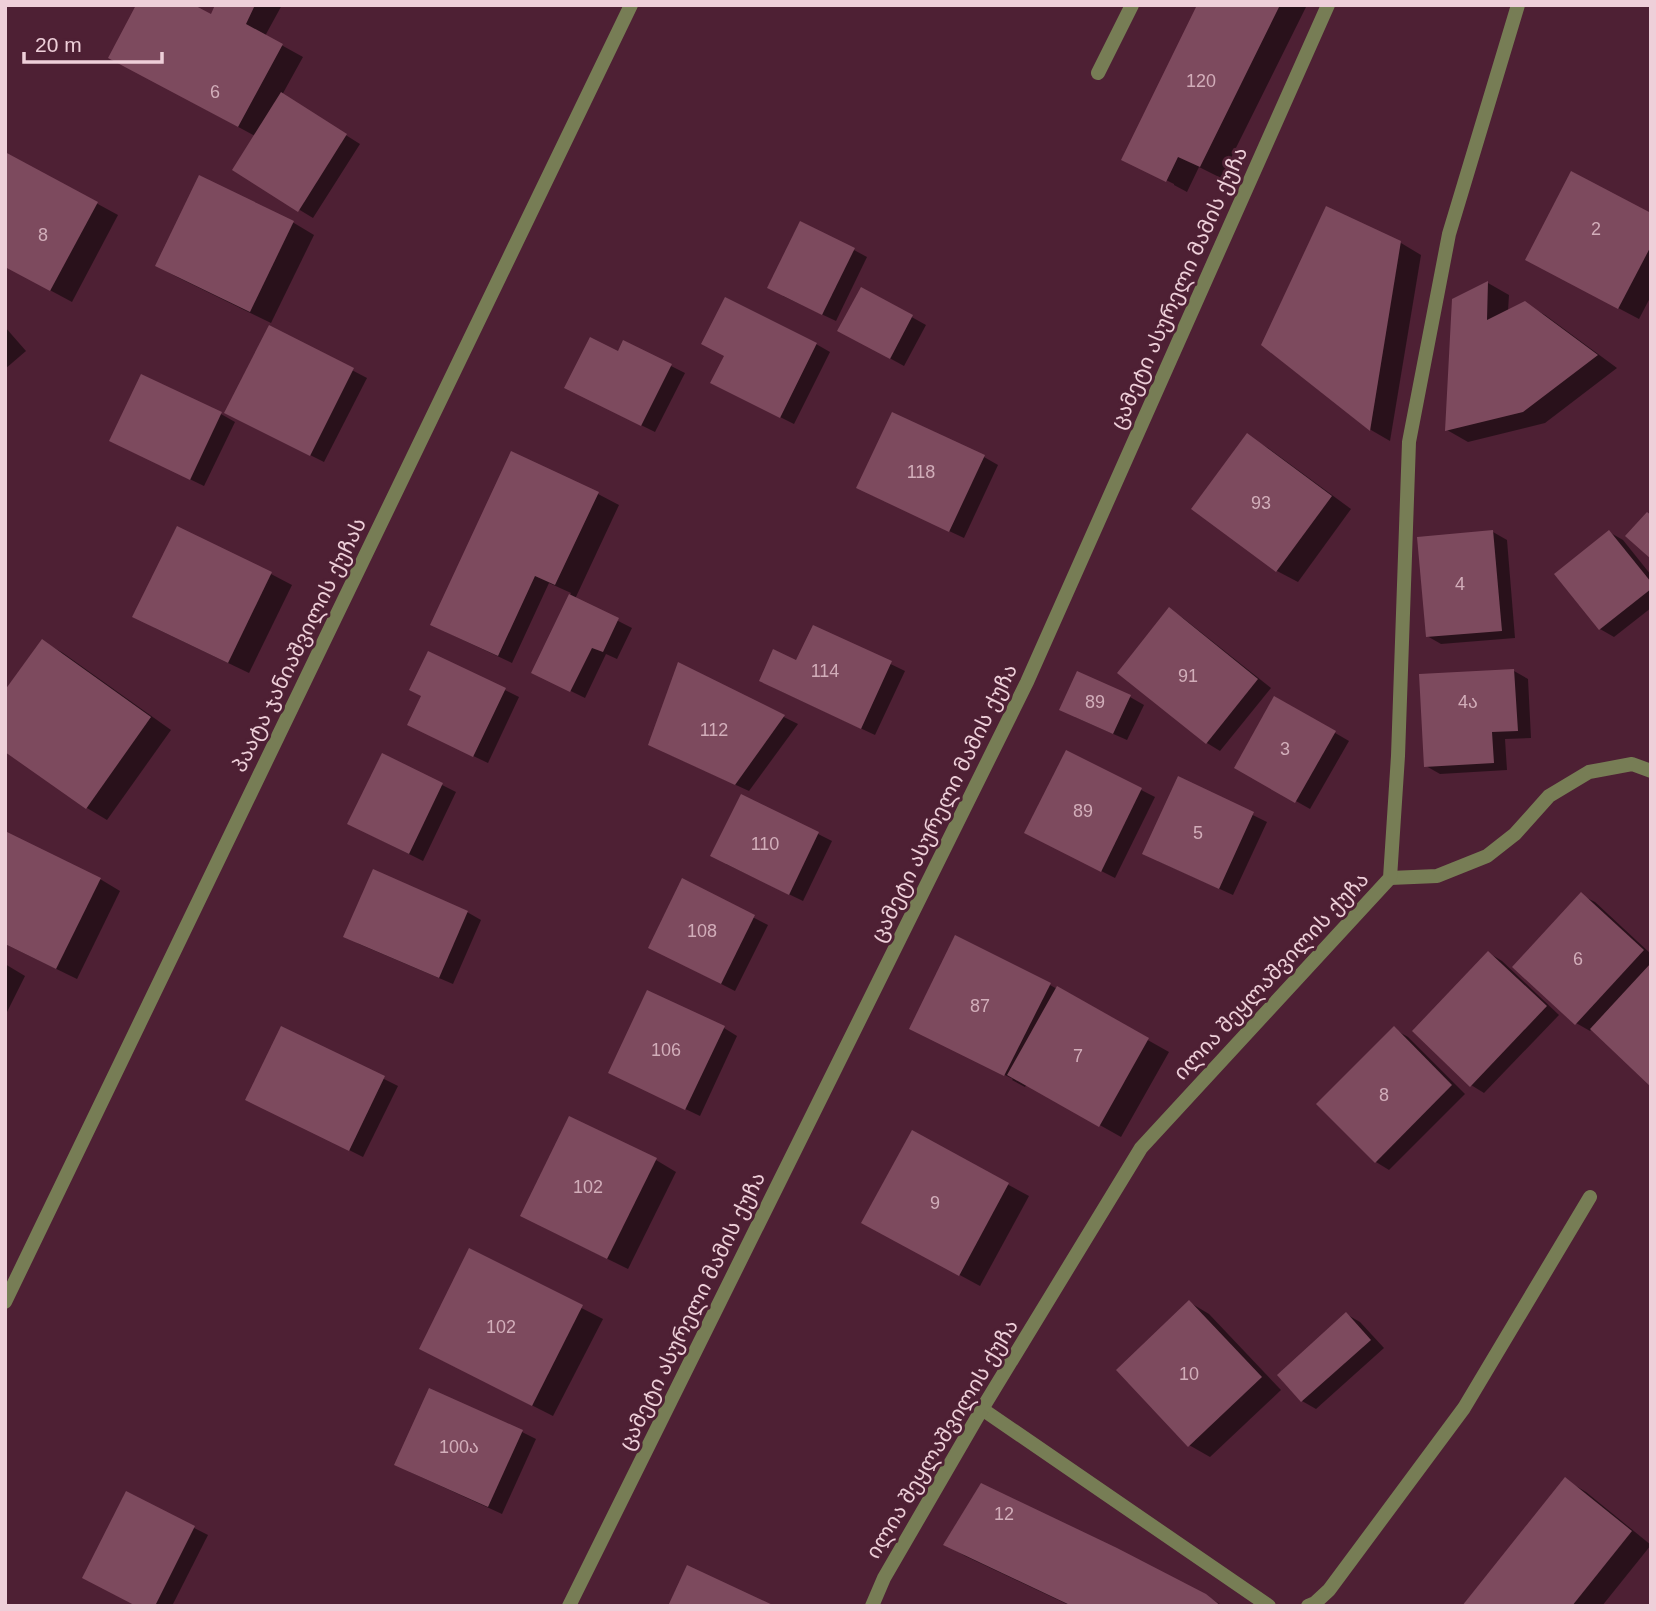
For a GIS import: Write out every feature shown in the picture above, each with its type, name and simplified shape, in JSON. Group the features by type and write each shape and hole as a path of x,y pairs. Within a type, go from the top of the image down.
{"street":[{"name":"პაატა ჯანიაშვილის ქუჩას","path":"5,1302 631,5"},
{"path":"1098,73 1132,5"},
{"name":"ცამეტი ასურელი მამის ქუჩა","path":"569,1606 1027,682 1328,5"},
{"name":"ილია შეყლაშვილის ქუჩა","path":"872,1606 884,1578 982,1409 1141,1148 1390,878 1398,756 1409,442 1449,234 1518,5"},
{"path":"1390,878 1437,876 1487,856 1515,834 1549,796 1589,772 1632,764 1651,771"},
{"path":"1308,1606 1329,1590 1464,1408 1590,1197"},
{"path":"982,1409 1269,1606"}],"building":[{"path":"136,5 194,5 211,14 215,5 255,5 246,24 283,44 238,127 108,58"},
{"path":"1197,5 1280,5 1200,167 1178,157 1166,182 1121,160"},
{"path":"281,92 347,134 298,212 232,170"},
{"path":"5,152 98,202 50,291 5,267"},
{"path":"1571,171 1651,213 1651,246 1618,309 1525,260"},
{"path":"199,175 294,221 250,312 155,266"},
{"path":"1326,206 1401,241 1370,431 1261,345"},
{"path":"800,221 855,248 822,315 767,288"},
{"path":"1488,281 1487,320 1525,301 1598,355 1523,412 1445,431 1452,299"},
{"path":"861,287 913,315 890,359 837,331"},
{"path":"725,297 817,343 780,418 710,383 724,356 701,344"},
{"path":"269,325 354,368 310,456 224,413"},
{"path":"590,337 618,351 623,340 672,364 641,426 564,388"},
{"path":"141,374 222,412 190,480 109,441"},
{"path":"892,412 985,455 949,532 856,488"},
{"path":"1247,433 1332,496 1276,572 1191,509"},
{"path":"511,451 599,492 555,585 535,576 498,656 430,625"},
{"path":"1647,512 1651,515 1651,559 1625,536"},
{"path":"177,526 272,572 228,663 132,617"},
{"path":"1493,530 1502,631 1426,637 1417,537"},
{"path":"1609,530 1651,582 1651,589 1599,630 1554,574"},
{"path":"569,594 619,618 603,652 592,648 570,692 531,673"},
{"path":"1169,607 1258,679 1206,744 1117,673"},
{"path":"813,625 892,661 861,729 759,681 773,649 796,660"},
{"path":"42,639 151,717 86,809 5,752 5,690"},
{"path":"428,651 506,688 473,757 407,725 421,696 409,690"},
{"path":"678,662 785,715 735,785 648,745"},
{"path":"1514,669 1518,731 1492,732 1494,763 1424,767 1419,674"},
{"path":"1077,671 1131,695 1113,734 1059,710"},
{"path":"1274,696 1336,731 1295,803 1234,768"},
{"path":"1066,750 1142,788 1101,872 1024,833"},
{"path":"382,753 443,783 409,854 347,824"},
{"path":"1178,776 1254,812 1219,889 1142,854"},
{"path":"741,794 819,832 789,895 710,856"},
{"path":"5,831 101,878 56,969 5,944"},
{"path":"373,869 468,911 439,978 343,937"},
{"path":"682,878 755,915 721,984 648,948"},
{"path":"1581,892 1644,950 1575,1025 1512,967"},
{"path":"955,935 1051,983 1004,1076 909,1029"},
{"path":"1488,951 1547,1006 1470,1087 1412,1031"},
{"path":"1651,963 1651,1087 1590,1029"},
{"path":"1057,986 1149,1038 1099,1127 1007,1075"},
{"path":"647,990 725,1026 685,1110 608,1073"},
{"path":"281,1026 385,1076 349,1151 245,1100"},
{"path":"1394,1026 1452,1085 1375,1163 1316,1104"},
{"path":"569,1116 657,1158 607,1259 520,1216"},
{"path":"912,1130 1009,1183 959,1276 861,1223"},
{"path":"469,1248 583,1305 532,1406 419,1349"},
{"path":"1189,1300 1262,1377 1188,1447 1116,1370"},
{"path":"1346,1312 1371,1340 1301,1402 1277,1375"},
{"path":"429,1388 523,1430 488,1507 394,1465"},
{"path":"1565,1477 1632,1531 1572,1606 1462,1606"},
{"path":"981,1483 1117,1548 1206,1594 1221,1606 1072,1606 943,1545"},
{"path":"126,1491 195,1526 155,1606 136,1606 82,1578"},
{"path":"687,1565 775,1606 668,1606"}]}
